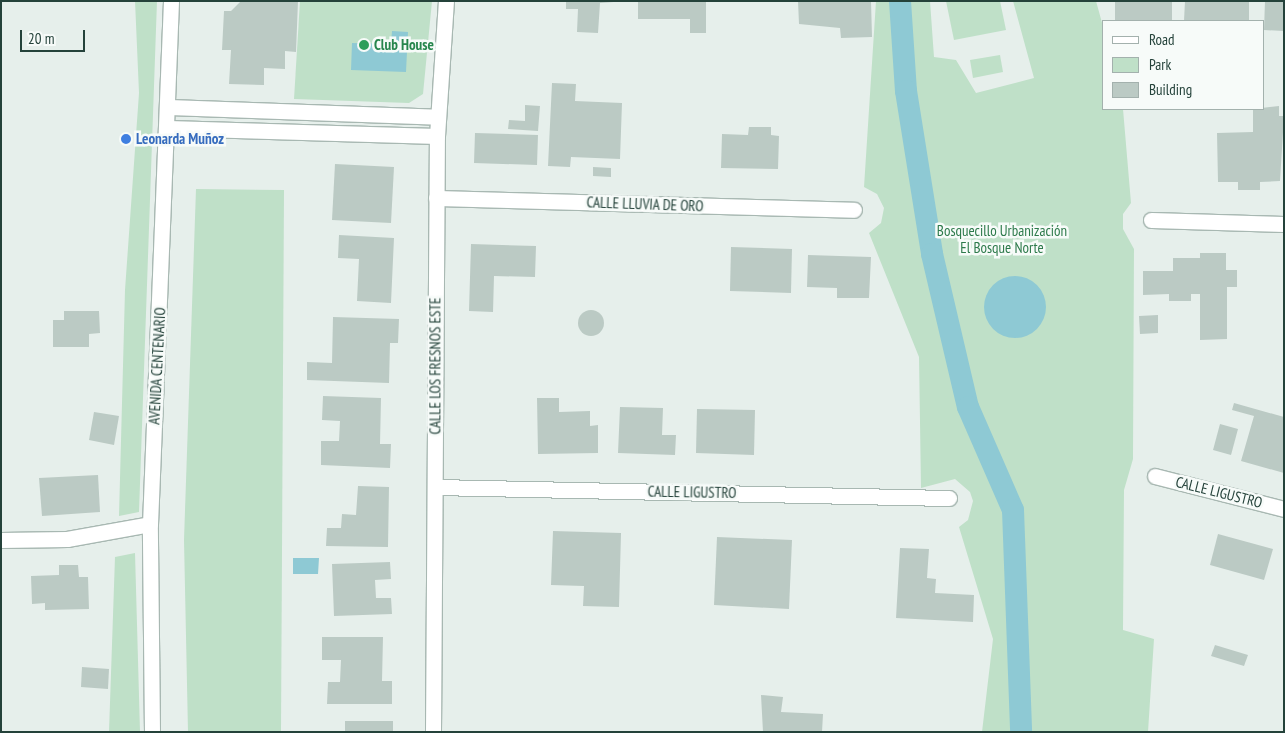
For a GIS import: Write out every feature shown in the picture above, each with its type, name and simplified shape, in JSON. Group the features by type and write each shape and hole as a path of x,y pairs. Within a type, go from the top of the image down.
{"street":[{"name":"AVENIDA CENTENARIO","path":"152,732 150,524 169,107 171,1"},
{"name":"CALLE LOS FRESNOS ESTE","path":"432,732 437,136 446,1"},
{"path":"169,107 438,116"},
{"path":"168,128 437,136"},
{"name":"CALLE LLUVIA DE ORO","path":"436,198 854,210"},
{"path":"1151,220 1284,224"},
{"name":"CALLE LIGUSTRO","path":"1155,476 1284,509"},
{"name":"CALLE LIGUSTRO","path":"435,487 949,498"},
{"path":"1,540 66,538 150,524"}],"green space":[{"path":"135,1 157,1 139,512 119,516 125,290 139,93"},
{"name":"Club House","path":"300,1 432,1 423,94 409,103 294,99"},
{"name":"Bosquecillo Urbanización El Bosque Norte","path":"876,1 930,1 934,57 956,60 976,93 1034,78 1013,1 1096,1 1102,23 1102,110 1123,110 1131,203 1123,214 1123,229 1134,249 1133,459 1124,490 1123,630 1154,639 1148,732 982,732 993,639 959,527 968,520 973,501 970,492 955,479 921,488 919,357 869,233 881,223 884,208 877,194 864,187"},
{"path":"946,1 1000,1 1006,30 954,40"},
{"path":"1000,55 1003,72 973,78 970,60"},
{"path":"196,189 284,190 281,732 188,732 184,540"},
{"path":"135,553 140,732 109,732 115,557"}],"water":[{"path":"392,31 408,32 406,72 351,70 352,43 391,44"},
{"path":"1009,276 1021,276 1037,285 1044,295 1046,307 1044,319 1037,329 1021,338 1009,338 998,333 989,324 984,313 984,301 989,290 998,281"},
{"path":"293,558 319,558 318,574 293,574"}],"building":[{"path":"241,1 298,1 296,52 285,51 285,69 264,68 264,85 229,84 231,50 222,50 224,11 231,11"},
{"path":"566,1 627,1 600,3 598,33 577,32 578,9 566,9"},
{"path":"638,1 706,1 706,33 690,33 690,19 638,19"},
{"path":"798,1 871,1 872,37 841,38 840,28 799,24"},
{"path":"1115,1 1172,1 1172,20 1115,20"},
{"path":"1185,1 1249,1 1249,20 1184,20"},
{"path":"1265,1 1284,1 1284,31 1265,30"},
{"path":"552,83 576,84 575,101 622,103 620,159 571,157 570,167 548,166"},
{"path":"525,105 540,106 538,131 508,129 509,120 525,121"},
{"path":"1279,106 1279,116 1284,116 1280,181 1260,182 1260,190 1238,190 1238,182 1218,182 1217,133 1253,132 1253,110 1265,110 1265,108"},
{"path":"749,127 771,127 771,135 779,136 778,169 721,168 722,134 748,135"},
{"path":"475,133 538,135 537,165 474,163"},
{"path":"335,164 394,167 391,223 332,220"},
{"path":"593,167 611,168 611,177 593,176"},
{"path":"339,235 394,238 391,303 357,301 359,259 338,258"},
{"path":"471,244 536,246 535,277 494,276 493,312 469,311"},
{"path":"731,247 792,249 791,293 730,291"},
{"path":"1200,253 1226,253 1226,270 1237,270 1237,287 1227,287 1227,339 1200,340 1200,294 1191,294 1191,301 1169,301 1169,294 1143,295 1143,271 1173,271 1173,258 1200,258"},
{"path":"808,255 871,257 869,298 837,298 837,288 807,287"},
{"path":"591,310 600,314 604,323 600,332 591,336 582,332 578,323 582,314"},
{"path":"64,311 99,311 100,333 89,334 89,347 53,347 53,320 64,320"},
{"path":"1158,315 1158,333 1140,334 1139,316"},
{"path":"333,317 399,319 398,343 390,343 389,383 307,380 307,362 332,363"},
{"path":"323,396 381,398 380,444 391,444 390,468 321,465 321,441 339,441 340,421 322,420"},
{"path":"537,398 559,398 559,412 590,411 590,426 598,425 598,453 538,454"},
{"path":"1234,403 1284,417 1284,473 1241,461 1254,416 1232,410"},
{"path":"620,407 663,408 662,435 676,435 675,455 618,453"},
{"path":"697,409 755,410 754,455 696,453"},
{"path":"94,412 119,416 114,445 89,440"},
{"path":"1220,424 1238,429 1231,455 1213,450"},
{"path":"98,475 100,512 42,516 39,478"},
{"path":"358,486 389,487 388,547 326,546 327,528 341,528 342,514 356,515"},
{"path":"553,531 621,533 619,607 583,606 584,586 551,585"},
{"path":"1218,534 1273,549 1264,580 1210,565"},
{"path":"717,537 792,540 789,609 714,605"},
{"path":"900,548 929,549 927,578 936,579 935,593 974,595 973,622 896,618"},
{"path":"390,562 391,579 375,580 376,598 391,598 392,614 334,616 332,564"},
{"path":"59,565 78,565 79,577 88,577 89,609 45,610 45,603 32,604 31,576 59,575"},
{"path":"322,637 383,637 382,681 392,681 392,704 327,704 328,682 340,682 341,660 322,660"},
{"path":"1215,645 1248,655 1244,666 1211,656"},
{"path":"82,667 109,669 108,689 81,687"},
{"path":"761,695 783,697 781,712 823,714 822,732 763,732"},
{"path":"345,721 393,721 393,732 345,732"}],"waterway":[{"path":"900,1 906,91 932,254 968,407 1013,510 1021,732"}],"place":[{"name":"Club House","path":"364,45"},
{"name":"Leonarda Muñoz","path":"126,139"}]}
